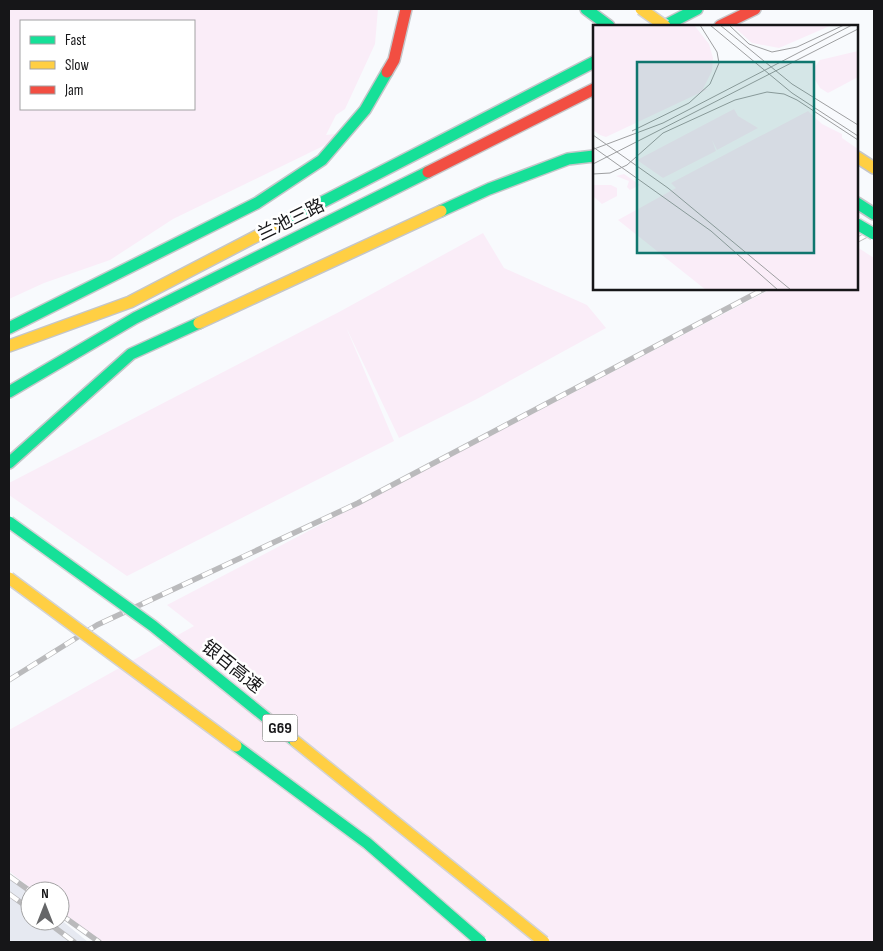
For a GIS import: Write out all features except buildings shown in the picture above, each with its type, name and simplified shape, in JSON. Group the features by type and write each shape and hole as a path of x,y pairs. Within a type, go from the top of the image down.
{"main road":[{"path":"9,328 257,203 322,160 365,110 394,60 406,9"},
{"path":"586,9 608,25"},
{"path":"641,9 663,25"},
{"path":"666,25 697,9"},
{"path":"722,25 755,9"},
{"name":"兰池三路","path":"9,346 130,302 593,63"},
{"name":"兰池三路","path":"9,392 135,318 593,89"},
{"path":"9,463 131,354 489,189 568,159 593,156"},
{"path":"858,159 874,168"},
{"path":"858,204 874,214"},
{"path":"858,225 874,234"},
{"name":"银百高速","path":"9,522 154,626 544,942"},
{"name":"G69","path":"9,578 367,844 481,942"}],"shaded area":[{"path":"9,9 378,9 375,44 345,109 336,115 326,135 352,132 173,219 110,260 44,283 9,299"},
{"path":"483,233 504,268 587,305 606,328 475,400 399,438 346,327 394,441 127,576 9,495 9,483 339,312"},
{"path":"858,248 874,258 874,942 98,942 70,920 70,881 22,881 9,871 9,730 194,626 167,605 769,290 858,290"},
{"path":"9,876 20,885 20,931 70,931 70,927 88,942 9,942"}],"railway":[{"path":"858,239 874,231"},
{"path":"9,680 97,625 358,503 762,290"},
{"path":"9,876 20,884"},
{"path":"9,894 20,902"},
{"path":"70,921 99,942"},
{"path":"59,931 74,942"}],"traffic: fast":[{"path":"586,9 608,25"},
{"path":"666,25 697,9"},
{"path":"276,226 593,63"},
{"path":"9,328 257,203 322,160 365,110 387,72"},
{"path":"441,211 489,189 568,159 593,156"},
{"path":"9,392 135,318 428,172"},
{"path":"858,204 874,214"},
{"path":"858,225 874,234"},
{"path":"9,463 131,354 199,323"},
{"path":"9,522 153,626 295,741"},
{"path":"236,746 367,843 481,942"}],"traffic: slow":[{"path":"641,9 664,25"},
{"path":"858,158 874,168"},
{"path":"199,323 441,211"},
{"path":"9,346 130,302 276,226"},
{"path":"9,578 236,746"},
{"path":"295,741 544,942"}],"traffic: jam":[{"path":"387,72 394,60 406,9"},
{"path":"722,25 755,9"},
{"path":"428,172 593,90"}]}
